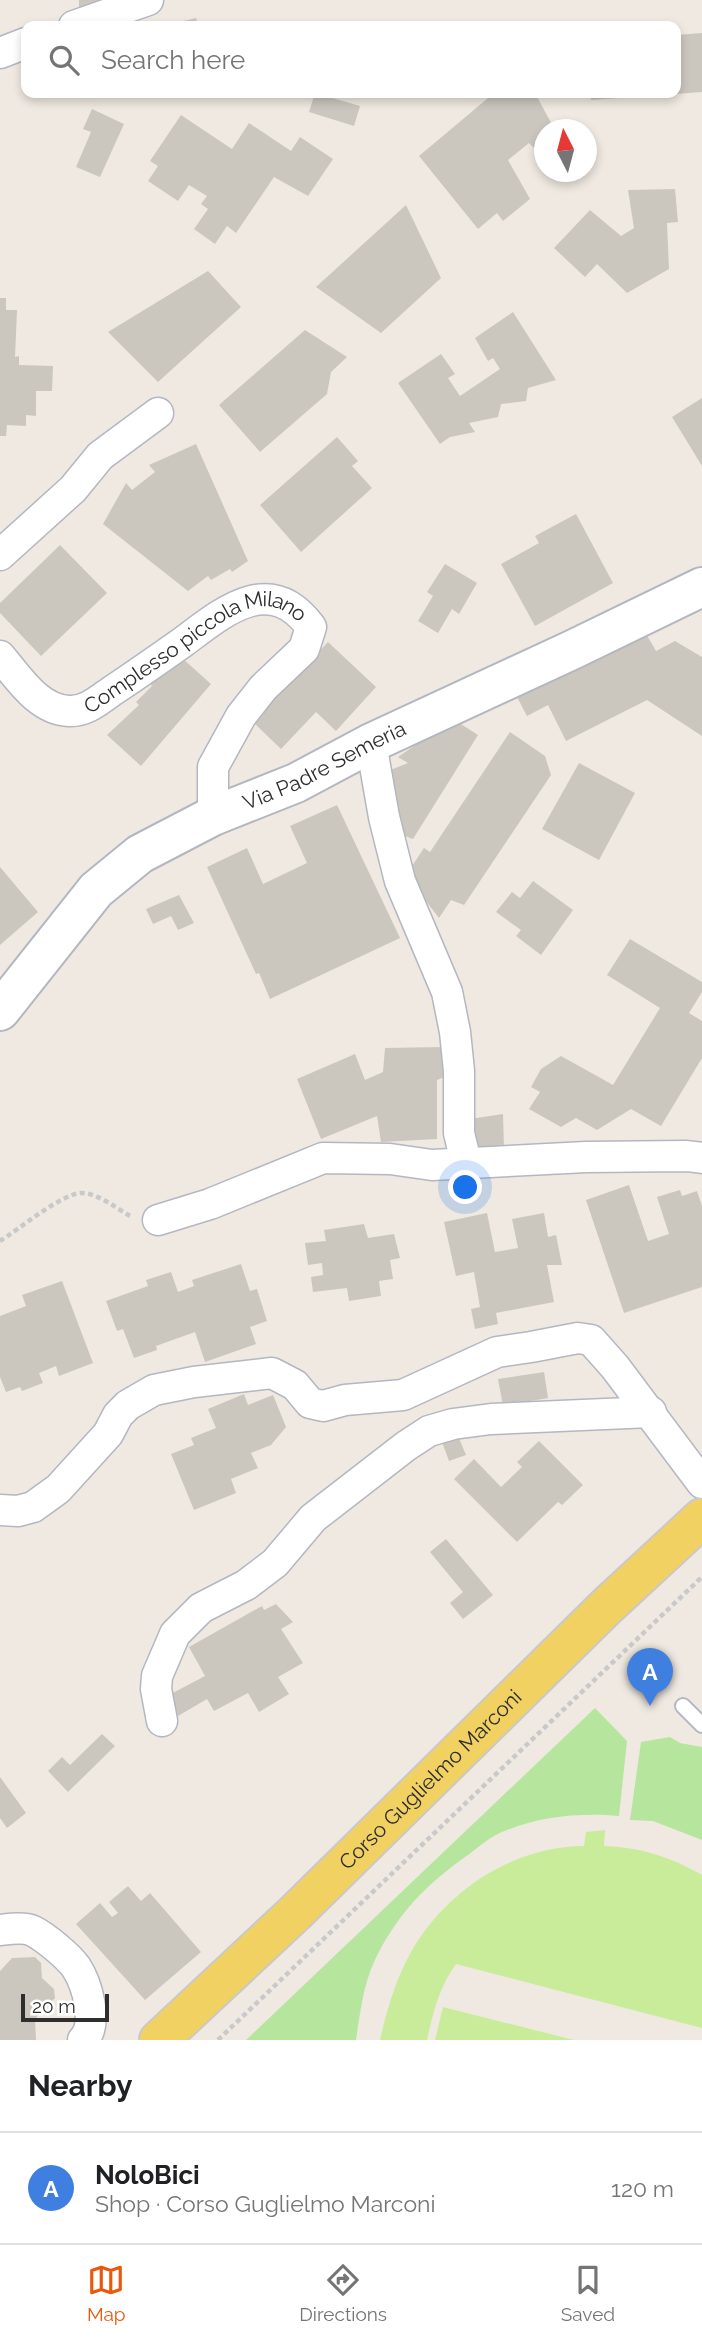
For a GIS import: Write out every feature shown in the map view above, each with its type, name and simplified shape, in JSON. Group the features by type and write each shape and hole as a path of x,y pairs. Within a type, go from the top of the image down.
{"main road":[{"name":"Via Padre Semeria","path":"0,1011 96,890 140,854 213,816 296,783 371,743 702,587"},
{"name":"Corso Guglielmo Marconi","path":"159,2040 295,1913 606,1607 702,1518"}],"street":[{"path":"88,21 148,0"},
{"path":"0,53 21,46"},
{"path":"0,555 73,489 100,456 158,413"},
{"name":"Complesso piccola Milano","path":"0,656 36,698 67,712 83,710 134,677 228,608 259,599 271,599 302,615 311,627 304,649 263,688 241,716 213,768 213,816"},
{"path":"371,743 384,817 400,881 447,992 456,1032 459,1133 466,1162"},
{"path":"158,1220 210,1204 323,1158 390,1159 432,1165 651,1155 702,1158"},
{"path":"0,1510 18,1511 33,1507 58,1489 108,1434 118,1415 139,1397 154,1390 194,1382 272,1373 295,1385 310,1403 323,1406 345,1400 415,1392 467,1364 497,1352 578,1338 591,1340 651,1412 702,1483"},
{"path":"162,1721 156,1689 157,1676 175,1634 201,1608 246,1585 275,1563 313,1518 406,1446 429,1432 453,1424 491,1419 651,1412"},
{"path":"0,1930 32,1930 64,1953 76,1967 85,1987 91,2015 88,2036 83,2040"}],"lane":[{"path":"683,1706 702,1725"}],"path":[{"path":"0,1241 64,1198 80,1193 95,1196 138,1220 158,1220"},
{"path":"218,2040 702,1577"}],"green space":[{"path":"595,1708 627,1741 619,1816 555,1817 523,1824 491,1838 425,1889 392,1929 374,1962 365,1990 356,2040 246,2040"},
{"path":"670,1737 680,1743 702,1747 702,1840 653,1821 630,1820 641,1742"},
{"path":"605,1830 604,1846 655,1854 702,1875 702,2028 456,1964 441,1991 427,2040 380,2040 392,1996 410,1954 424,1932 461,1893 507,1864 532,1854 584,1846 586,1832"},
{"path":"443,2007 574,2040 435,2040"}],"building":[{"path":"79,0 113,0 79,10"},
{"path":"702,33 702,92 681,94 681,35"},
{"path":"313,98 332,98 360,106 354,126 309,112"},
{"path":"488,98 538,98 549,119 534,119 534,148 529,143 508,160 530,199 503,221 497,213 478,229 419,156"},
{"path":"92,109 124,124 100,177 76,167 91,132 83,129"},
{"path":"181,115 232,149 249,123 291,151 300,137 333,159 308,196 274,177 236,233 227,226 215,244 194,229 208,209 201,204 207,196 189,185 178,201 148,181 158,166 150,161"},
{"path":"675,189 678,222 667,223 669,269 627,293 597,264 585,277 554,248 590,210 621,236 634,228 628,190"},
{"path":"406,205 441,278 381,333 316,287"},
{"path":"208,271 241,307 158,382 108,332"},
{"path":"0,298 6,298 6,310 17,310 15,357 19,356 19,365 53,366 52,391 36,391 36,416 26,415 26,426 7,425 6,436 0,436"},
{"path":"513,312 556,380 528,388 526,401 501,404 498,417 469,423 475,432 450,437 440,444 398,383 441,354 455,374 448,378 460,396 500,369 493,358 488,361 475,338"},
{"path":"305,330 347,357 331,372 327,394 260,452 219,405"},
{"path":"702,398 702,466 672,417"},
{"path":"337,437 358,461 352,466 372,488 301,552 260,505"},
{"path":"196,444 248,561 232,572 230,569 211,580 208,576 188,591 103,524 126,483 132,490 155,472 149,465"},
{"path":"576,514 613,583 535,626 501,564 539,543 535,536"},
{"path":"60,545 107,593 41,656 0,613 0,603"},
{"path":"445,564 477,583 459,614 452,609 438,633 418,621 433,596 427,592"},
{"path":"645,632 656,651 675,641 702,657 702,736 647,700 566,741 548,705 527,716 517,697"},
{"path":"328,642 376,687 336,731 316,712 281,749 253,722"},
{"path":"182,658 211,684 141,766 107,735 139,705 136,702 152,686 149,683"},
{"path":"453,719 478,735 413,839 402,835 388,771 408,763 398,757"},
{"path":"510,732 545,756 551,775 464,905 451,900 439,918 406,875 424,848 430,852"},
{"path":"579,763 635,793 599,860 542,829"},
{"path":"337,805 400,938 270,999 207,867 247,848 263,884 307,863 290,826"},
{"path":"0,867 38,912 0,945"},
{"path":"533,881 573,910 541,955 516,936 521,930 496,912 512,892 520,898"},
{"path":"179,895 194,923 178,930 171,916 153,924 146,909"},
{"path":"630,939 702,982 702,992 689,1013 702,1021 702,1058 661,1126 631,1109 597,1130 576,1118 561,1127 529,1109 540,1092 531,1087 541,1069 561,1056 613,1085 660,1008 607,975"},
{"path":"443,1047 447,1076 437,1080 437,1139 381,1142 377,1116 321,1139 297,1079 355,1054 365,1080 383,1072 385,1048"},
{"path":"503,1114 504,1148 471,1149 470,1119"},
{"path":"629,1185 648,1241 669,1234 657,1197 680,1190 682,1196 697,1191 702,1206 702,1287 624,1313 586,1200"},
{"path":"487,1213 495,1252 518,1248 512,1219 544,1213 548,1237 556,1235 562,1265 547,1265 554,1302 496,1313 498,1324 475,1329 471,1309 480,1307 474,1272 456,1276 444,1222"},
{"path":"364,1224 368,1238 394,1234 400,1258 390,1260 393,1279 379,1281 381,1296 349,1301 347,1288 313,1292 311,1277 323,1275 322,1263 308,1265 305,1243 326,1241 324,1230"},
{"path":"241,1264 250,1291 257,1289 267,1321 250,1327 256,1344 205,1362 195,1332 156,1346 157,1350 134,1358 123,1329 117,1331 106,1301 148,1286 146,1280 171,1272 178,1292 194,1286 192,1280"},
{"path":"62,1281 93,1363 59,1376 56,1366 39,1373 43,1383 22,1391 20,1387 6,1392 0,1377 0,1316 26,1306 22,1295"},
{"path":"544,1372 548,1398 503,1406 498,1379"},
{"path":"244,1394 248,1405 273,1395 286,1427 271,1445 251,1453 258,1468 231,1479 236,1493 194,1510 171,1454 194,1445 191,1438 216,1428 208,1409"},
{"path":"458,1436 466,1455 449,1461 442,1442"},
{"path":"539,1441 583,1485 562,1505 558,1502 517,1542 454,1479 474,1459 501,1487 522,1467 517,1462"},
{"path":"446,1539 493,1595 463,1619 450,1603 463,1592 430,1552"},
{"path":"276,1604 293,1622 281,1629 303,1663 278,1677 289,1694 259,1712 248,1693 214,1711 207,1699 178,1716 167,1696 205,1676 189,1647 262,1606 264,1610"},
{"path":"102,1734 115,1746 68,1792 48,1771 62,1757 70,1765"},
{"path":"0,1777 26,1813 7,1828 0,1818"},
{"path":"128,1886 141,1901 150,1893 201,1952 145,2000 76,1924 100,1903 112,1917 118,1913 109,1902"},
{"path":"35,1957 41,1963 42,1978 54,1989 55,1998 35,2019 36,2040 0,2040 0,1971 12,1958"}],"place":[{"name":"NoloBici","path":"650,1706"}]}
